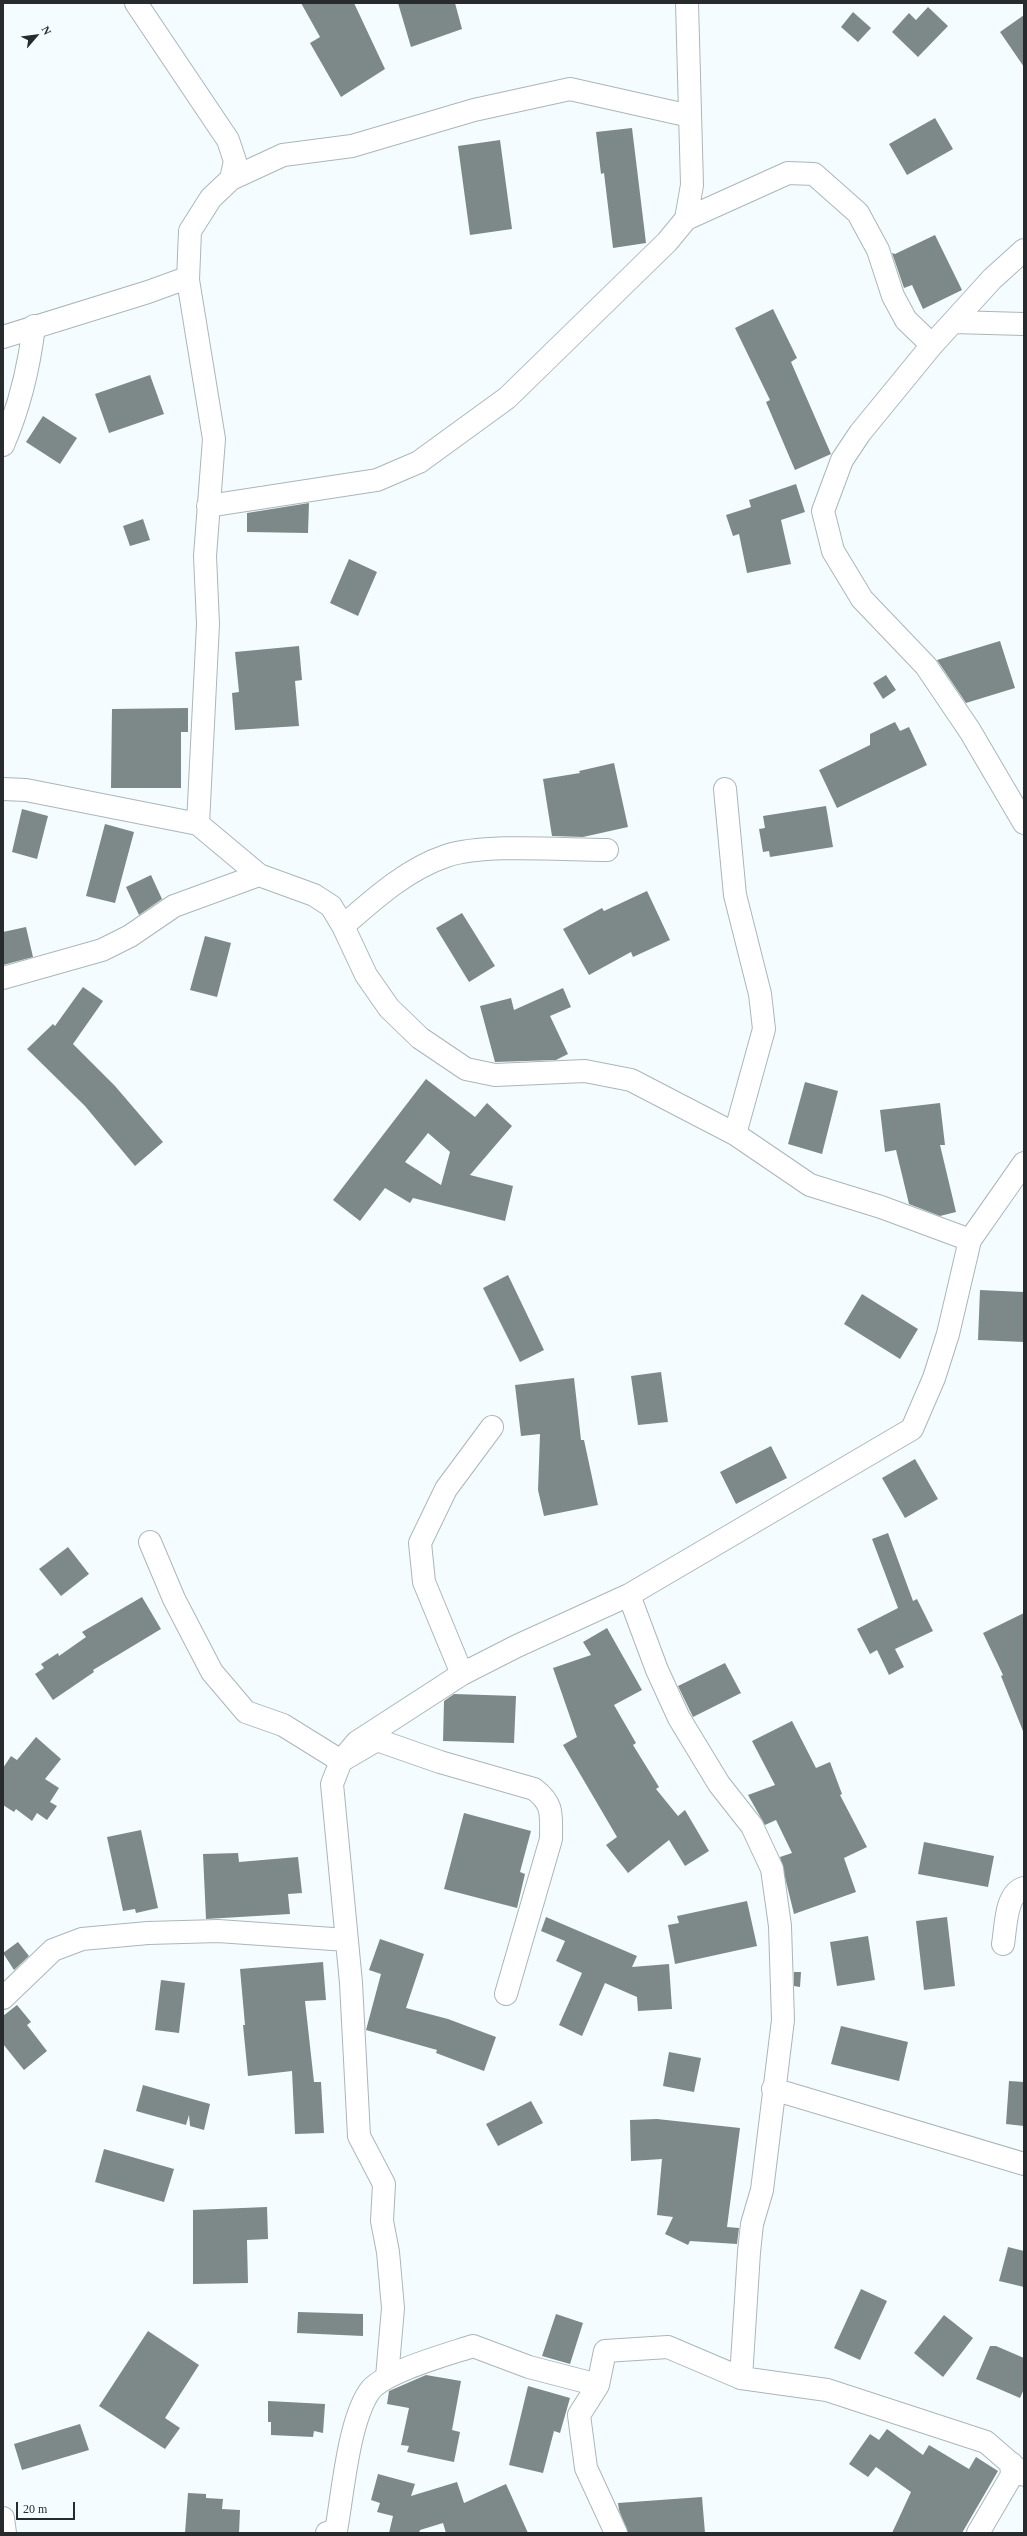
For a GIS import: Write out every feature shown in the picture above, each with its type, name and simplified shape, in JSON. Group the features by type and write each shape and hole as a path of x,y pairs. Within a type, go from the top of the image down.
{"street":[{"path":"136,3 228,140 235,161 231,179"},
{"path":"686,219 692,184 687,3"},
{"path":"198,824 208,624 206,556 208,506 214,439 188,280 190,231 211,198 231,179 283,155 352,146 474,110 570,89 690,116"},
{"path":"208,506 377,480 419,462 508,398 667,242 686,219 788,172 814,174 858,213 878,250 893,296 906,320 932,345"},
{"path":"1024,250 992,279 932,345 860,433 842,460 823,511 833,551 862,599 926,666 970,731 1024,823"},
{"path":"3,337 34,326 148,292 181,280 188,280"},
{"path":"953,322 1024,324"},
{"path":"3,445 17,413 29,364 34,326"},
{"path":"3,789 26,790 198,824 259,875 314,895 331,906 343,926 366,975 389,1008 420,1038 466,1069 495,1075 585,1071 631,1080 735,1134 810,1185 881,1207 970,1240"},
{"path":"725,789 735,895 760,994 764,1029 735,1134"},
{"path":"343,926 383,891 413,872 447,856 488,849 607,850"},
{"path":"3,978 102,950 130,936 174,906 259,875"},
{"path":"387,2377 393,2308 388,2252 382,2221 384,2184 359,2136 357,2069 347,1940 332,1784 341,1760 357,1742 462,1674 517,1646 629,1595 912,1429 934,1378 948,1334 970,1240 1024,1163"},
{"path":"462,1674 424,1582 420,1543 446,1489 492,1427"},
{"path":"150,1542 174,1599 212,1672 246,1712 283,1725 341,1760"},
{"path":"629,1595 658,1670 680,1718 719,1784 752,1826 772,1869 780,1926 783,2020 773,2089 762,2190 752,2224 748,2252 741,2378"},
{"path":"341,1760 377,1740 440,1762 534,1789 546,1798 551,1812 551,1839 506,1994"},
{"path":"1003,1944 1012,1897 1018,1889 1024,1888"},
{"path":"3,1998 53,1950 82,1939 148,1933 218,1931 347,1940"},
{"path":"773,2089 1024,2164"},
{"path":"333,2532 354,2428 369,2392 387,2377 473,2346 529,2367 598,2385"},
{"path":"616,2533 586,2468 579,2415 598,2385 605,2351 668,2347 741,2378 826,2390 986,2442 1018,2469 1012,2475 978,2533"},
{"path":"3,2518 5,2533"}],"building":[{"path":"301,3 354,3 385,69 341,97 310,43 320,37"},
{"path":"398,3 455,3 462,29 411,47"},
{"path":"928,7 948,26 918,57 892,32 909,13 916,20"},
{"path":"853,12 871,28 858,42 841,27"},
{"path":"1024,15 1024,67 1000,32"},
{"path":"935,118 953,149 907,175 889,144"},
{"path":"632,128 646,243 613,248 604,173 601,174 596,132"},
{"path":"500,140 512,229 470,235 458,146"},
{"path":"935,235 962,290 923,309 912,285 904,288 892,253 895,254"},
{"path":"773,309 797,358 791,362 831,454 795,470 766,402 770,400 735,328"},
{"path":"150,375 164,414 109,433 95,394"},
{"path":"43,416 77,438 60,464 26,442"},
{"path":"796,484 805,512 781,520 791,564 747,573 739,534 733,536 726,515 751,507 749,500"},
{"path":"309,503 308,533 247,532 247,513"},
{"path":"143,519 150,540 130,546 123,526"},
{"path":"349,559 377,572 358,616 330,603"},
{"path":"1000,641 1015,688 966,703 937,660"},
{"path":"299,646 302,680 295,681 299,726 235,730 232,693 239,692 235,652"},
{"path":"886,675 896,690 883,699 873,683"},
{"path":"188,708 188,732 181,732 181,788 111,788 112,709"},
{"path":"895,722 900,731 909,727 927,765 837,808 819,770 870,745 870,734"},
{"path":"614,763 628,827 583,837 552,836 543,779 580,773 579,771"},
{"path":"826,806 833,847 770,857 769,851 763,852 759,829 765,828 763,816"},
{"path":"22,809 48,816 37,859 12,852"},
{"path":"105,824 134,832 115,903 86,896"},
{"path":"151,875 162,899 139,915 126,887"},
{"path":"647,891 670,940 633,957 631,952 589,975 563,929 602,908 604,911"},
{"path":"462,913 495,966 469,982 436,928"},
{"path":"26,927 33,957 3,965 3,932"},
{"path":"205,936 231,943 217,997 190,990"},
{"path":"83,987 103,1001 73,1044 115,1086 163,1142 135,1166 85,1106 27,1049 53,1024 55,1026"},
{"path":"563,988 571,1007 550,1016 568,1054 556,1060 495,1062 480,1006 511,998 514,1010"},
{"path":"426,1079 475,1117 487,1103 512,1126 470,1175 513,1186 505,1221 413,1198 410,1203 385,1188 360,1221 333,1200","holes":["428,1133 450,1152 441,1185 405,1162"]},
{"path":"805,1082 838,1091 822,1154 788,1144"},
{"path":"940,1103 945,1145 940,1145 956,1212 940,1216 909,1204 896,1150 885,1152 880,1110"},
{"path":"508,1275 544,1350 520,1362 483,1288"},
{"path":"980,1290 1024,1292 1024,1342 978,1340"},
{"path":"862,1294 918,1329 900,1359 844,1324"},
{"path":"661,1372 668,1422 638,1425 631,1376"},
{"path":"574,1378 581,1440 584,1440 598,1505 544,1516 538,1490 540,1434 521,1436 515,1385"},
{"path":"771,1446 787,1478 736,1504 720,1472"},
{"path":"915,1459 938,1499 905,1518 882,1478"},
{"path":"888,1533 913,1601 917,1599 933,1631 895,1649 904,1667 889,1675 877,1650 870,1654 857,1629 898,1608 872,1539"},
{"path":"68,1547 89,1574 61,1596 39,1569"},
{"path":"142,1597 161,1629 93,1670 94,1672 53,1700 35,1674 44,1668 41,1664 58,1653 59,1656 86,1637 82,1632"},
{"path":"1024,1613 1023,1731 1001,1676 1003,1675 983,1633"},
{"path":"607,1628 642,1690 614,1705 636,1743 633,1745 659,1787 656,1789 678,1816 685,1810 709,1851 685,1866 669,1840 628,1873 606,1845 617,1837 563,1745 577,1737 553,1668 591,1655 583,1642"},
{"path":"725,1663 741,1693 693,1717 678,1686"},
{"path":"454,1694 516,1696 514,1743 443,1741 444,1701"},
{"path":"792,1721 816,1768 830,1762 842,1794 840,1795 867,1847 844,1858 856,1892 794,1914 780,1857 792,1853 776,1820 765,1825 748,1795 775,1785 752,1741"},
{"path":"36,1737 61,1759 45,1779 59,1788 50,1802 57,1806 47,1820 37,1813 32,1821 16,1809 14,1812 3,1805 3,1768 11,1756 17,1760"},
{"path":"464,1813 531,1831 520,1872 525,1874 517,1908 444,1889"},
{"path":"141,1830 158,1908 136,1913 135,1909 123,1911 107,1837"},
{"path":"924,1842 994,1856 988,1887 918,1874"},
{"path":"238,1853 239,1862 298,1857 302,1893 288,1894 290,1914 206,1919 203,1854"},
{"path":"747,1901 757,1946 675,1964 668,1925 679,1923 677,1916"},
{"path":"546,1917 637,1956 632,1967 669,1964 672,2009 638,2011 637,1997 605,1983 582,2036 559,2025 582,1973 556,1961 565,1941 541,1931"},
{"path":"947,1917 955,1986 924,1990 916,1921"},
{"path":"868,1936 875,1980 837,1986 830,1942"},
{"path":"380,1939 424,1954 406,2008 448,2019 496,2037 484,2071 436,2053 437,2050 366,2030 381,1974 369,1970"},
{"path":"18,1942 29,1956 14,1970 3,1953"},
{"path":"323,1962 326,2000 305,2001 314,2082 321,2082 324,2133 295,2134 292,2071 248,2076 240,1969"},
{"path":"794,1972 801,1972 800,1987 794,1986"},
{"path":"161,1980 185,1983 179,2033 155,2030"},
{"path":"17,2005 31,2022 27,2025 47,2051 24,2070 3,2044 3,2016"},
{"path":"841,2026 908,2042 899,2081 831,2064"},
{"path":"669,2052 701,2058 694,2092 663,2086"},
{"path":"1009,2081 1024,2082 1024,2126 1006,2124"},
{"path":"143,2085 210,2104 204,2130 190,2126 189,2115 186,2125 136,2111"},
{"path":"531,2101 543,2123 498,2146 486,2124"},
{"path":"657,2119 740,2128 727,2227 739,2228 737,2244 690,2241 688,2245 665,2234 673,2217 657,2215 662,2159 631,2161 630,2120"},
{"path":"104,2149 174,2169 164,2202 95,2182"},
{"path":"267,2207 268,2239 247,2240 248,2283 193,2284 193,2210"},
{"path":"1008,2247 1024,2251 1024,2287 999,2281"},
{"path":"861,2289 887,2301 860,2360 834,2348"},
{"path":"298,2312 363,2314 363,2336 297,2333"},
{"path":"556,2314 583,2323 570,2364 542,2356"},
{"path":"944,2315 973,2338 943,2377 914,2353"},
{"path":"148,2331 199,2365 165,2418 180,2428 165,2449 99,2406"},
{"path":"990,2346 996,2346 1024,2358 1024,2389 1020,2398 976,2379"},
{"path":"426,2375 461,2381 452,2430 460,2432 454,2462 407,2452 409,2446 401,2445 409,2408 387,2404 389,2391"},
{"path":"528,2386 570,2398 560,2433 554,2431 543,2473 509,2465"},
{"path":"268,2401 325,2404 323,2433 314,2431 313,2437 271,2435 271,2422 268,2422"},
{"path":"80,2424 89,2450 22,2470 14,2444"},
{"path":"887,2429 923,2455 929,2445 969,2469 976,2457 998,2471 962,2533 892,2533 911,2492 876,2467 868,2477 849,2464 870,2434 879,2440"},
{"path":"378,2474 415,2484 411,2496 457,2482 464,2503 506,2484 528,2533 446,2533 443,2523 420,2530 419,2533 389,2533 393,2516 377,2512 380,2503 371,2500"},
{"path":"188,2493 206,2494 206,2498 223,2499 222,2509 240,2510 239,2533 185,2533"},
{"path":"702,2497 705,2533 628,2533 619,2510 618,2503"}]}
